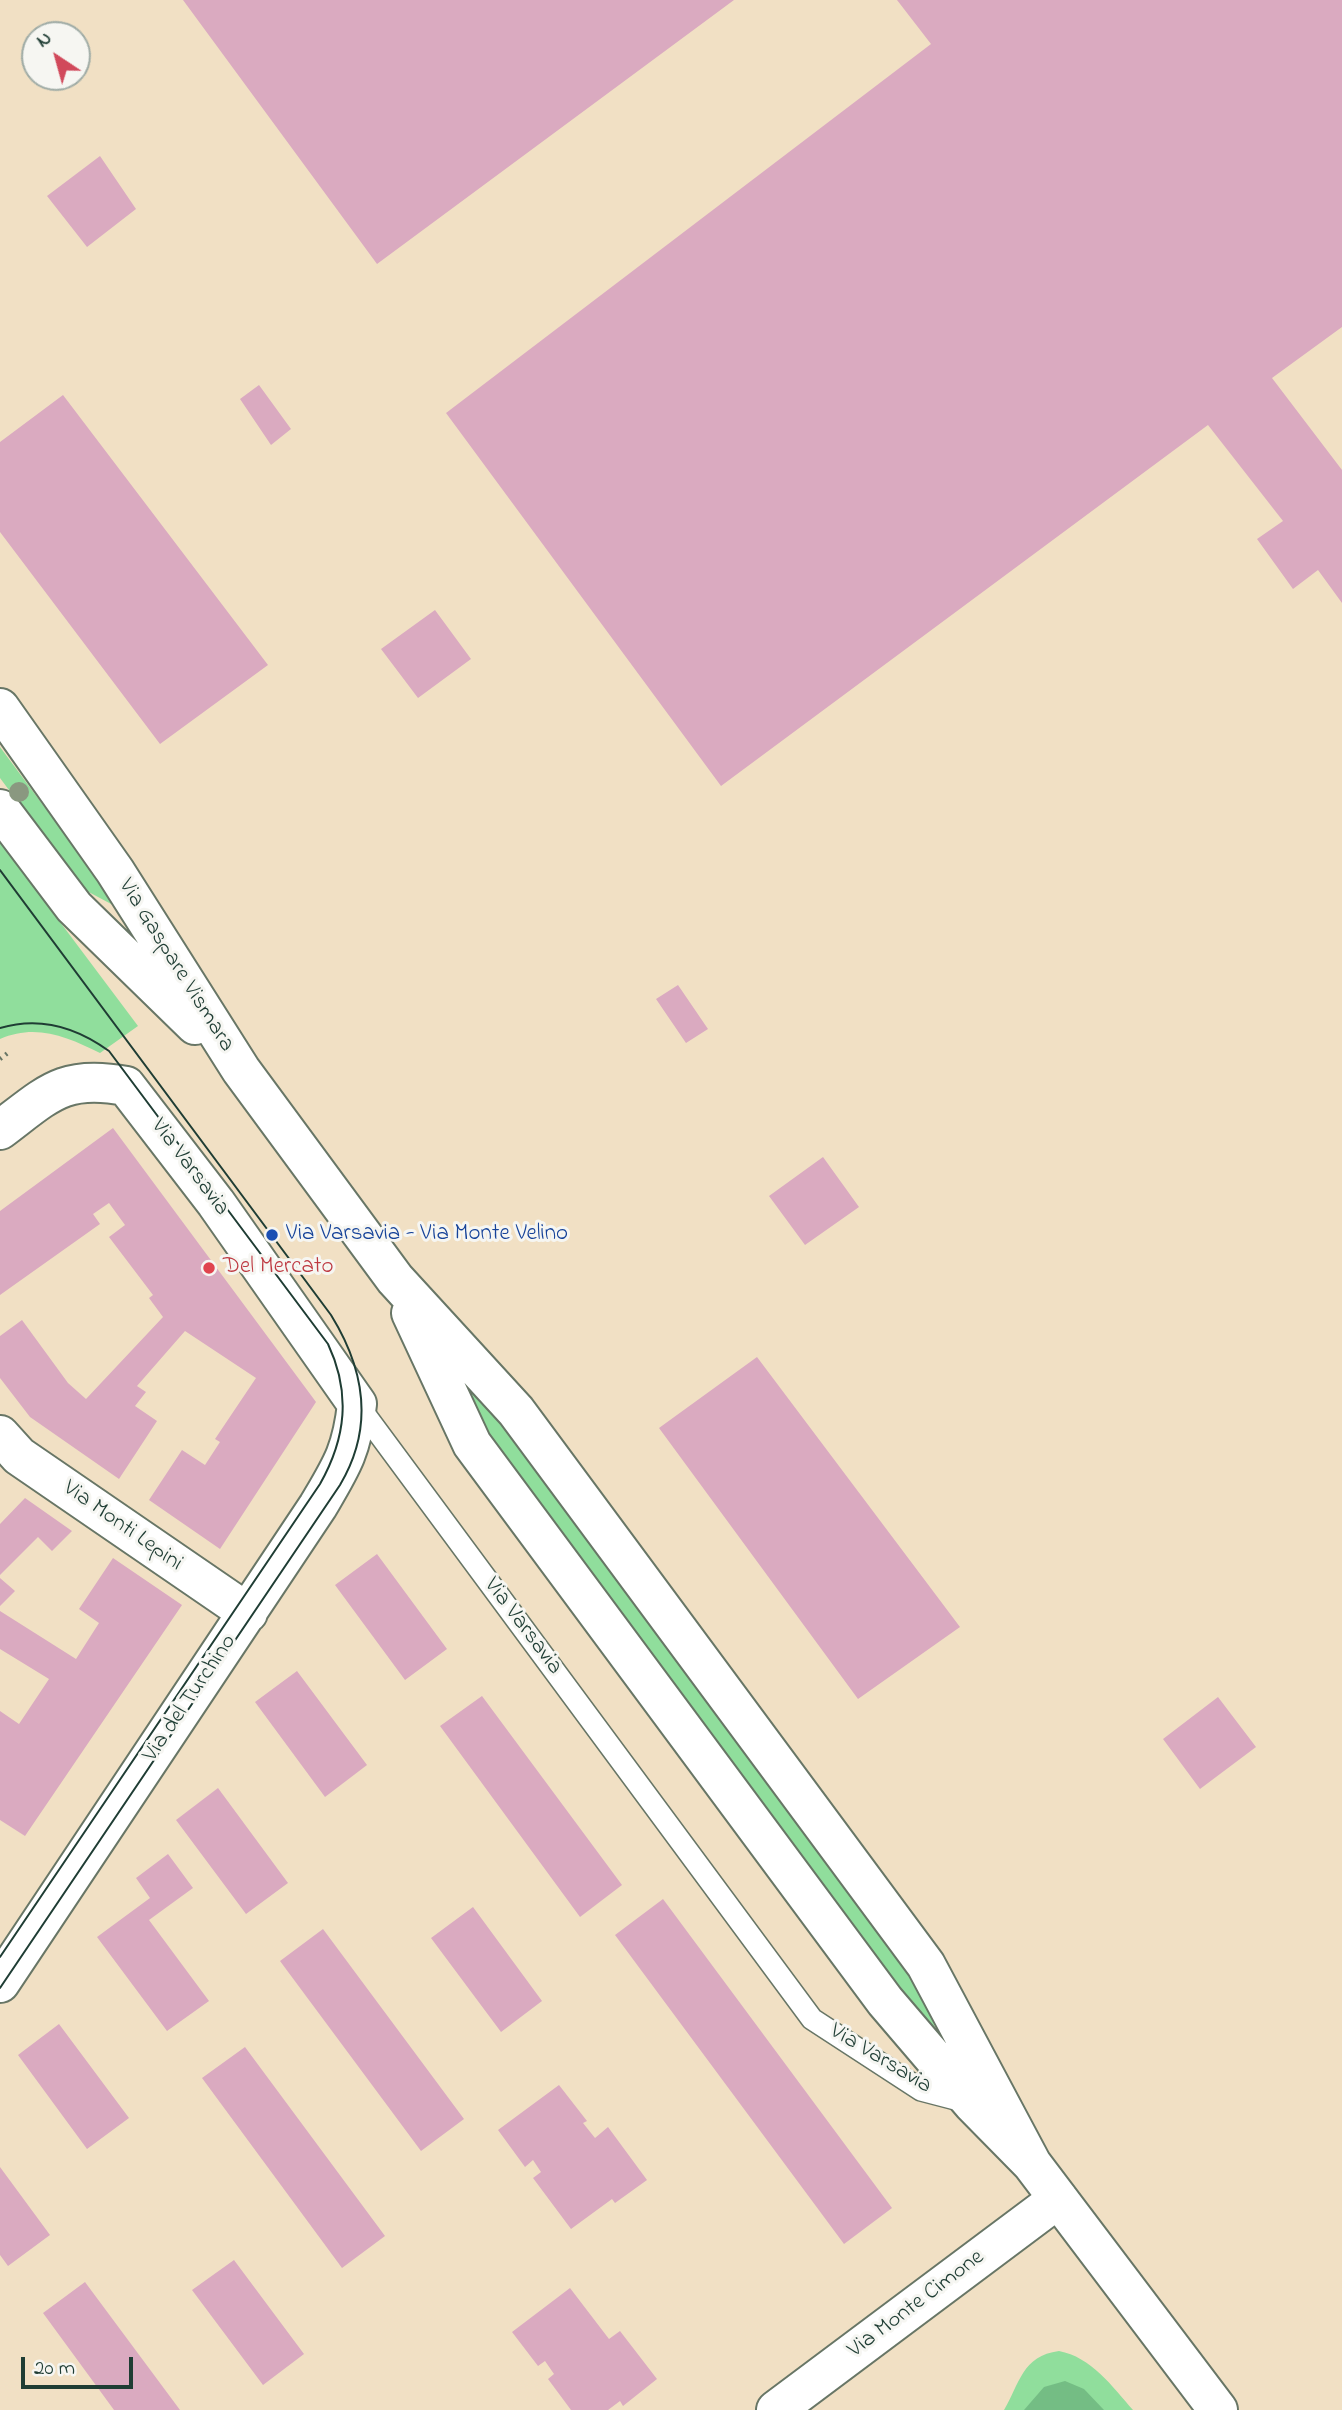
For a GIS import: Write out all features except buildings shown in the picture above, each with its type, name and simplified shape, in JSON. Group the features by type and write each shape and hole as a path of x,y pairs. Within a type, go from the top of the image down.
{"street":[{"name":"Via Gaspare Vismara","path":"0,708 115,871 241,1070"},
{"name":"Via Gaspare Vismara","path":"0,809 74,907 241,1070"},
{"name":"Via Varsavia","path":"241,1070 395,1279 516,1411 926,1965 1032,2164"},
{"name":"Via Varsavia","path":"0,1130 49,1094 84,1080 126,1086 216,1203 357,1404"},
{"name":"Via Varsavia","path":"395,1279 471,1444 885,2001 973,2104 1032,2164 1218,2410"},
{"name":"Via del Turchino","path":"0,1983 248,1614 345,1461 353,1438 357,1404"},
{"name":"Via Monti Lepini","path":"6,1455 248,1614"},
{"name":"Via Monte Cimone","path":"776,2410 1058,2199"}],"lane":[{"name":"Via Varsavia","path":"357,1404 812,2019 921,2090 973,2104"}],"path":[{"path":"0,1059 9,1052"}],"green space":[{"path":"0,747 115,902 113,905 83,889 0,778"},
{"path":"0,842 138,1026 100,1053 64,1037 39,1032 13,1034 0,1039"},
{"path":"458,1365 920,1988 939,2037 936,2040 492,1439"},
{"path":"1059,2351 1071,2354 1091,2366 1133,2410 1004,2410 1030,2365 1047,2354"},
{"path":"1065,2381 1084,2389 1104,2410 1024,2410 1044,2387"}],"tram line":[{"path":"0,870 331,1315 352,1357 361,1399 358,1442 340,1485 0,1988"},
{"path":"0,1028 29,1023 57,1026 84,1036 109,1051 328,1344 340,1380 342,1398 340,1432 329,1467 320,1484 0,1957"}],"place":[{"name":"Via Varsavia - Via Monte Velino","path":"272,1235"},
{"name":"Del Mercato","path":"209,1268"}]}
